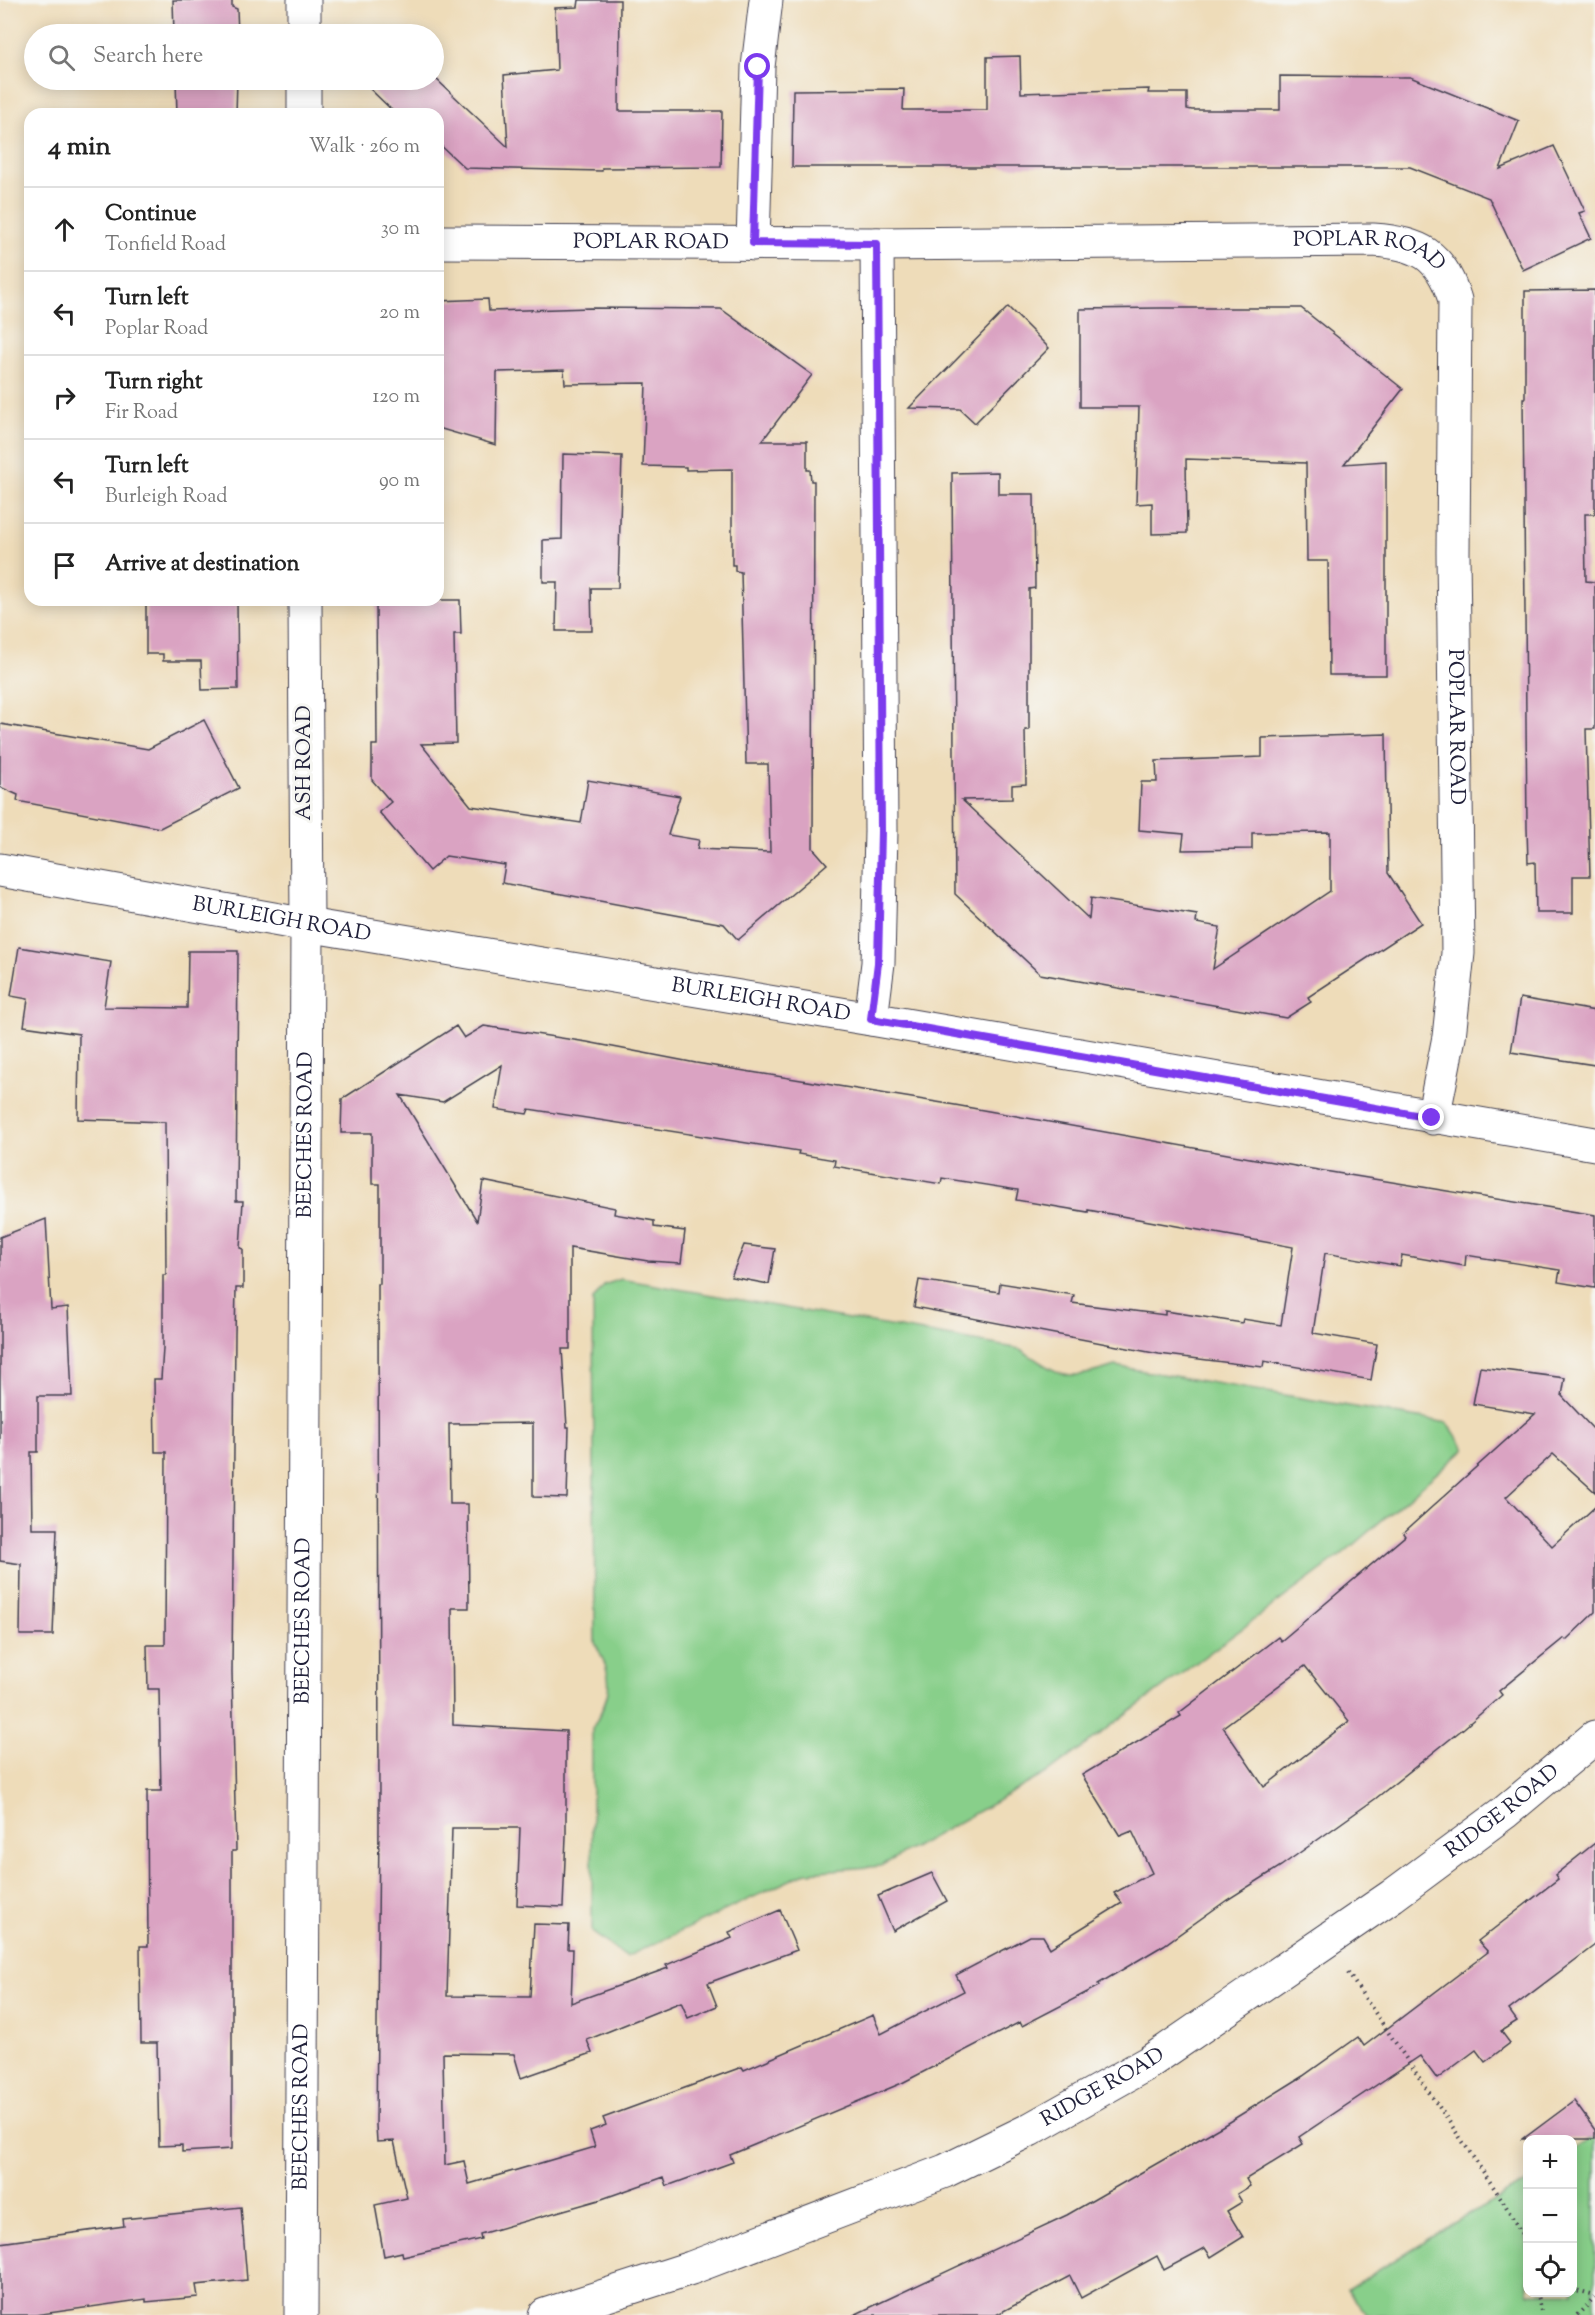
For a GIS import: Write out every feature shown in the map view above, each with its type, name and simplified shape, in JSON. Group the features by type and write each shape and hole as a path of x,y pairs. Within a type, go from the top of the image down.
{"street":[{"path":"304,0 304,24"},
{"path":"753,243 758,67 766,0"},
{"path":"304,90 304,108"},
{"name":"POPLAR ROAD","path":"444,242 877,244 1372,240 1403,242 1421,250 1436,261 1448,279 1455,300 1454,553 1458,953 1449,1037 1432,1118"},
{"path":"871,1019 878,963 881,831 877,244"},
{"name":"ASH ROAD","path":"305,606 307,926"},
{"name":"BURLEIGH ROAD","path":"0,870 307,926 871,1019 1432,1118 1595,1144"},
{"name":"BEECHES ROAD","path":"301,2315 307,926"},
{"name":"RIDGE ROAD","path":"545,2315 691,2268 945,2171 1029,2130 1148,2063 1326,1941 1504,1813 1595,1737"}],"path":[{"path":"1326,1941 1503,2201 1525,2243"},
{"path":"1577,2292 1595,2297 1578,2315"},
{"path":"1537,2297 1542,2315"}],"green space":[{"path":"621,1279 1020,1349 1046,1366 1065,1374 1085,1374 1115,1366 1448,1423 1465,1449 1340,1556 1050,1771 881,1866 807,1872 626,1957 592,1932 592,1729 604,1706 608,1686 606,1667 595,1643 593,1300 604,1285"},
{"path":"1595,2136 1595,2315 1368,2315 1347,2290 1444,2229 1523,2184 1523,2297 1577,2297 1577,2148"}],"building":[{"path":"173,0 232,0 232,7 237,9 238,24 174,24"},
{"path":"579,0 620,0 619,111 722,111 721,167 602,168 602,171 465,168 444,149 444,108 390,108 371,90 444,90 444,86 508,147 504,75 557,70 555,8 578,7"},
{"path":"1020,56 1021,93 1149,89 1148,93 1187,93 1187,109 1192,110 1280,110 1280,76 1410,77 1519,121 1500,169 1554,146 1585,211 1579,213 1591,238 1523,270 1489,198 1410,167 792,167 793,90 904,89 903,110 987,110 987,57"},
{"path":"176,90 237,90 236,108 177,108"},
{"path":"1595,290 1595,514 1585,514 1586,581 1595,582 1595,729 1586,729 1590,876 1573,876 1573,913 1536,913 1535,862 1528,863 1527,828 1523,398 1525,398 1525,291"},
{"path":"488,299 489,311 590,308 721,309 812,375 762,441 807,441 807,470 810,470 811,481 814,481 813,848 827,864 738,940 724,924 502,883 505,865 446,856 429,871 379,812 391,802 372,780 372,745 377,745 376,606 444,606 444,600 460,600 461,634 454,634 456,743 421,744 471,806 581,823 588,780 680,796 668,835 699,840 697,849 770,852 768,764 746,764 741,572 735,571 735,565 732,565 732,469 686,470 686,467 643,466 646,383 565,384 564,370 497,372 496,445 444,430 444,301"},
{"path":"1008,307 1049,348 975,423 960,409 909,408"},
{"path":"1301,308 1403,389 1344,464 1386,461 1386,675 1329,675 1328,561 1307,561 1306,463 1186,459 1187,533 1152,534 1152,503 1136,504 1139,407 1080,407 1080,309"},
{"path":"563,454 622,456 618,588 591,588 592,631 556,631 557,582 543,582 543,540 562,539"},
{"path":"998,472 998,494 1034,494 1035,588 1029,589 1029,730 1025,730 1026,784 1012,785 1012,799 962,800 1089,919 1091,898 1197,915 1196,923 1220,927 1213,969 1330,891 1330,832 1252,833 1252,849 1182,850 1184,834 1139,830 1141,782 1157,782 1156,761 1262,757 1262,738 1386,734 1388,873 1421,923 1308,997 1311,1002 1286,1018 1040,974 955,894 952,473"},
{"path":"146,606 237,606 238,689 202,690 201,661 163,661 163,654 146,654"},
{"path":"204,720 239,788 160,828 17,801 18,795 0,787 0,724 148,749"},
{"path":"19,947 111,962 104,1007 187,1008 188,951 238,951 236,1201 243,1201 240,1248 243,1249 243,1288 236,1288 235,1334 232,1672 236,1851 232,1851 232,2149 182,2152 182,2145 159,2146 157,2043 141,2043 140,1946 148,1946 147,1791 161,1791 159,1689 148,1689 147,1645 165,1645 166,1452 155,1452 154,1379 161,1379 163,1348 163,1275 166,1275 165,1122 78,1119 79,1034 24,1026 28,999 11,996"},
{"path":"1520,998 1595,1011 1595,1065 1511,1052"},
{"path":"456,1026 464,1038 484,1026 955,1105 1306,1168 1595,1215 1595,1288 1558,1282 1560,1270 1466,1255 1465,1266 1402,1255 1400,1266 1325,1253 1313,1333 1377,1344 1371,1380 1264,1361 1263,1367 1159,1354 914,1307 919,1280 999,1292 1000,1283 1074,1295 1072,1303 1165,1315 1165,1311 1242,1323 1243,1319 1281,1325 1293,1247 1088,1210 1088,1212 1016,1200 1018,1190 942,1178 941,1184 834,1166 835,1160 798,1154 799,1151 529,1109 527,1114 495,1109 502,1065 443,1102 400,1095 477,1221 483,1181 615,1208 614,1214 654,1221 654,1227 685,1231 681,1263 648,1261 570,1248 570,1349 562,1349 567,1427 569,1427 567,1498 533,1497 533,1423 449,1424 450,1504 468,1504 469,1608 452,1608 453,1725 566,1731 566,1836 563,1907 517,1905 520,1828 452,1828 447,1996 530,1997 534,1924 569,1925 568,1949 573,1949 571,2003 668,1968 666,1965 732,1938 729,1932 780,1910 797,1950 708,1983 717,2006 688,2018 681,2002 587,2040 592,2053 521,2078 514,2054 443,2053 445,2165 464,2161 469,2184 595,2147 590,2131 606,2125 603,2118 742,2067 744,2070 873,2015 881,2034 964,1991 956,1975 1030,1936 1043,1936 1050,1948 1122,1903 1114,1893 1152,1873 1132,1831 1120,1836 1082,1775 1181,1716 1179,1713 1278,1637 1281,1641 1405,1536 1403,1533 1535,1414 1473,1404 1480,1367 1565,1378 1562,1396 1595,1431 1595,1492 1553,1454 1506,1497 1552,1546 1595,1507 1595,1612 1566,1640 1564,1638 1499,1691 1502,1695 1464,1728 1375,1799 1281,1866 1227,1900 1164,1945 1098,1984 1099,1986 1022,2026 1020,2022 902,2083 730,2155 733,2162 667,2186 664,2177 599,2200 480,2234 481,2239 403,2257 402,2252 384,2256 375,2205 407,2198 394,2141 377,2142 376,2125 380,1184 372,1184 372,1133 341,1133 342,1099","holes":["1305,1666 1349,1721 1264,1787 1223,1727"]},
{"path":"46,1219 51,1309 68,1307 72,1396 38,1396 38,1452 31,1452 32,1529 57,1529 53,1635 20,1635 21,1564 0,1561 0,1237"},
{"path":"744,1245 775,1249 769,1284 731,1277"},
{"path":"1595,1843 1595,1945 1509,2010 1517,2021 1501,2031 1510,2043 1485,2062 1476,2050 1437,2079 1420,2056 1299,2137 1303,2144 1246,2179 1250,2186 1237,2194 1242,2202 1227,2211 1243,2237 1211,2257 1205,2248 1164,2270 1157,2256 1081,2298 1070,2276 996,2315 854,2315 1067,2215 1224,2125 1303,2076 1358,2037 1364,2046 1488,1952 1478,1941 1558,1879 1555,1875"},
{"path":"932,1873 947,1901 893,1931 878,1896"},
{"path":"1574,2101 1595,2130 1595,2139 1577,2139 1577,2135 1528,2135"},
{"path":"241,2207 247,2280 196,2285 198,2297 146,2302 146,2299 35,2315 0,2315 0,2243 124,2226 123,2219"}],"route":[{"path":"758,67 753,243 877,244 881,831 878,963 871,1019 1432,1118"}]}
